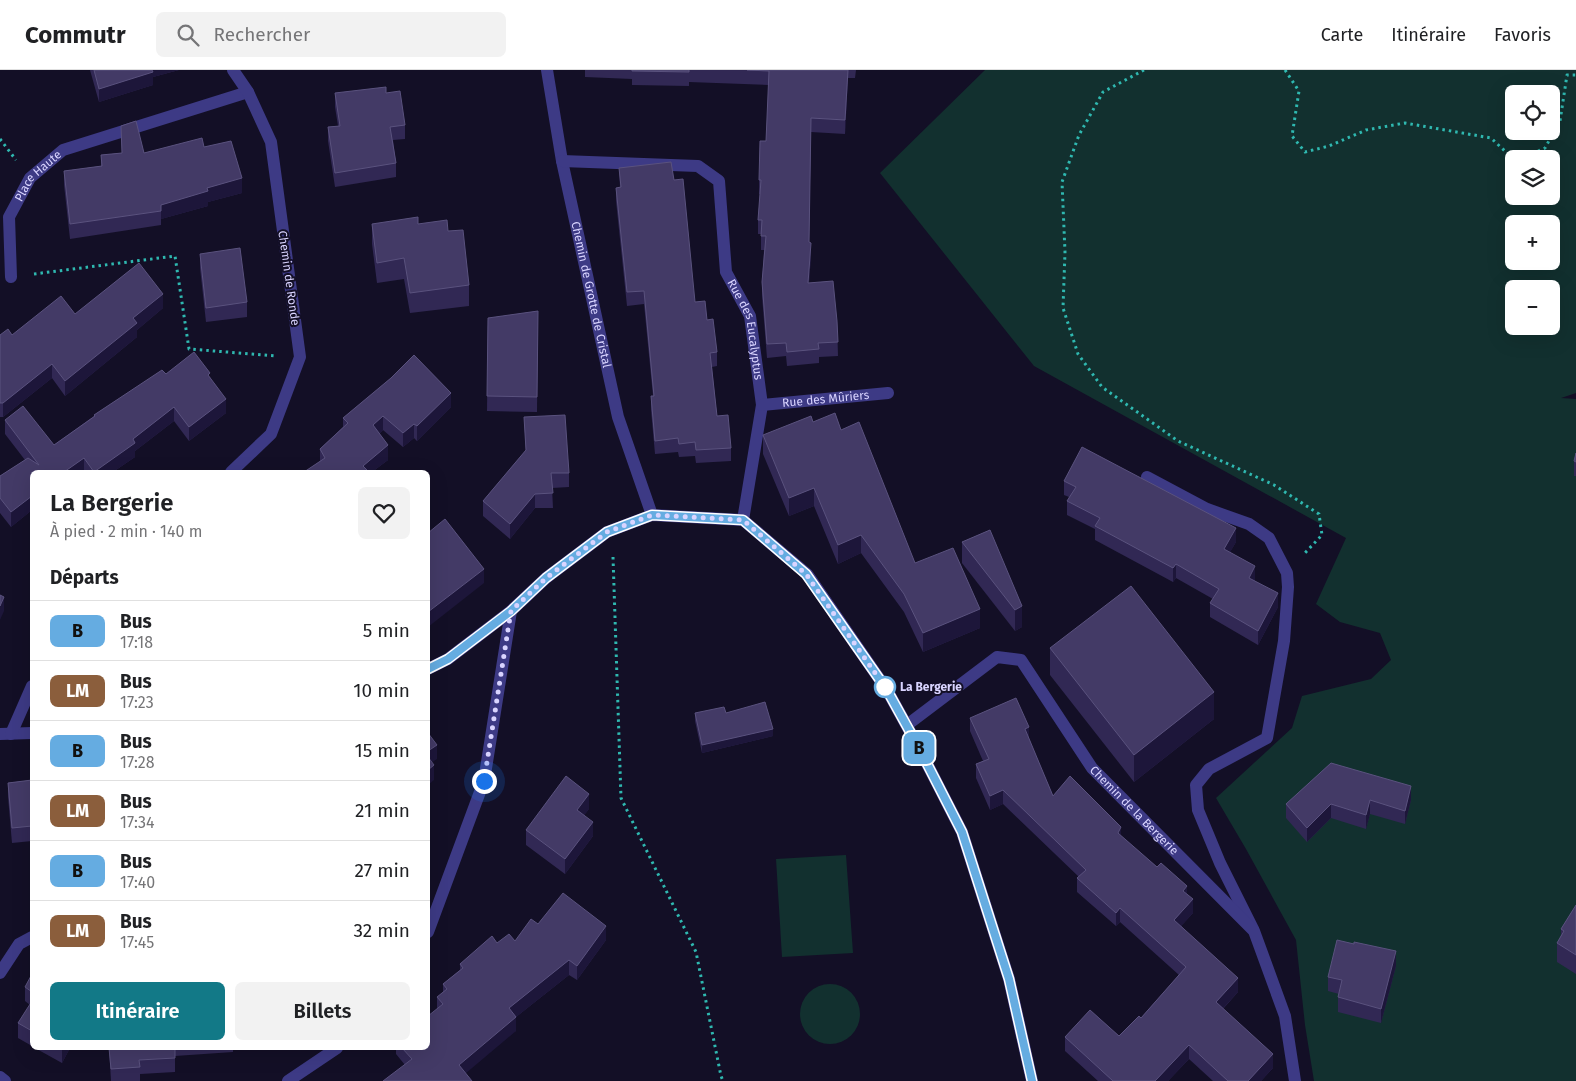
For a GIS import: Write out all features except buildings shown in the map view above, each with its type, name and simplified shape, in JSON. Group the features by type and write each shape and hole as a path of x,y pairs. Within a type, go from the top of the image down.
{"street":[{"name":"Chemin de Ronde","path":"232,470 271,434 300,357 271,142 248,92 233,70"},
{"name":"Chemin de Grotte de Cristal","path":"547,70 562,161 618,417 652,515"},
{"name":"Place Haute","path":"11,277 9,217 30,178 63,150 248,92"},
{"name":"Rue des Eucalyptus","path":"562,161 698,166 718,181 726,272 750,316 762,405 743,520"},
{"name":"Rue des Mûriers","path":"762,405 888,392"},
{"path":"1147,477 1207,509 1249,524 1270,538 1287,573 1288,587 1284,641 1267,738 1210,769 1196,785 1198,810 1220,863 1254,931"},
{"path":"430,668 448,659 511,611 546,578 607,532 652,515 743,520 806,574 887,690 907,725 962,832 1009,979 1032,1081"},
{"path":"430,927 484,781 511,611"},
{"name":"Chemin de la Bergerie","path":"907,725 997,657 1021,660 1092,768 1254,931 1285,1016 1295,1081"},
{"path":"6,734 30,690"},
{"path":"6,734 30,732"},
{"path":"0,972 19,944 30,938"},
{"path":"288,1081 334,1050"},
{"path":"0,1077 5,1081"}],"path":[{"path":"1144,70 1103,92 1079,135 1062,182 1066,252 1063,308 1078,354 1102,387 1178,441 1274,484 1319,514 1322,535 1287,573"},
{"path":"1285,70 1299,91 1292,136 1305,152 1329,146 1366,130 1405,123 1491,138 1508,154 1525,157 1545,148 1560,121 1567,75 1576,75"},
{"path":"11,277 175,256 189,349 300,357"},
{"path":"607,532 613,553 621,798 696,952 723,1081"}],"green space":[{"path":"985,70 1576,70 1576,393 1561,398 1576,399 1576,1081 1314,1081 1305,1025 1296,940 1216,798 1292,728 1302,696 1371,679 1391,660 1380,633 1340,622 1316,604 1346,538 1034,366 880,173"},
{"path":"846,855 853,953 782,957 776,859"},
{"path":"824,984 836,984 847,989 855,997 860,1008 858,1026 847,1039 836,1044 824,1044 813,1039 805,1031 800,1020 800,1008 805,997 813,989"}],"bus line":[{"name":"B","path":"430,668 448,659 511,611 546,578 607,532 652,515 743,520 806,574 887,690 919,748 962,832 1009,979 1032,1081"}],"place":[{"name":"La Bergerie","path":"885,687"}],"route":[{"path":"484,781 511,611 546,578 607,532 652,515 743,520 806,574 887,690 885,687"}]}
